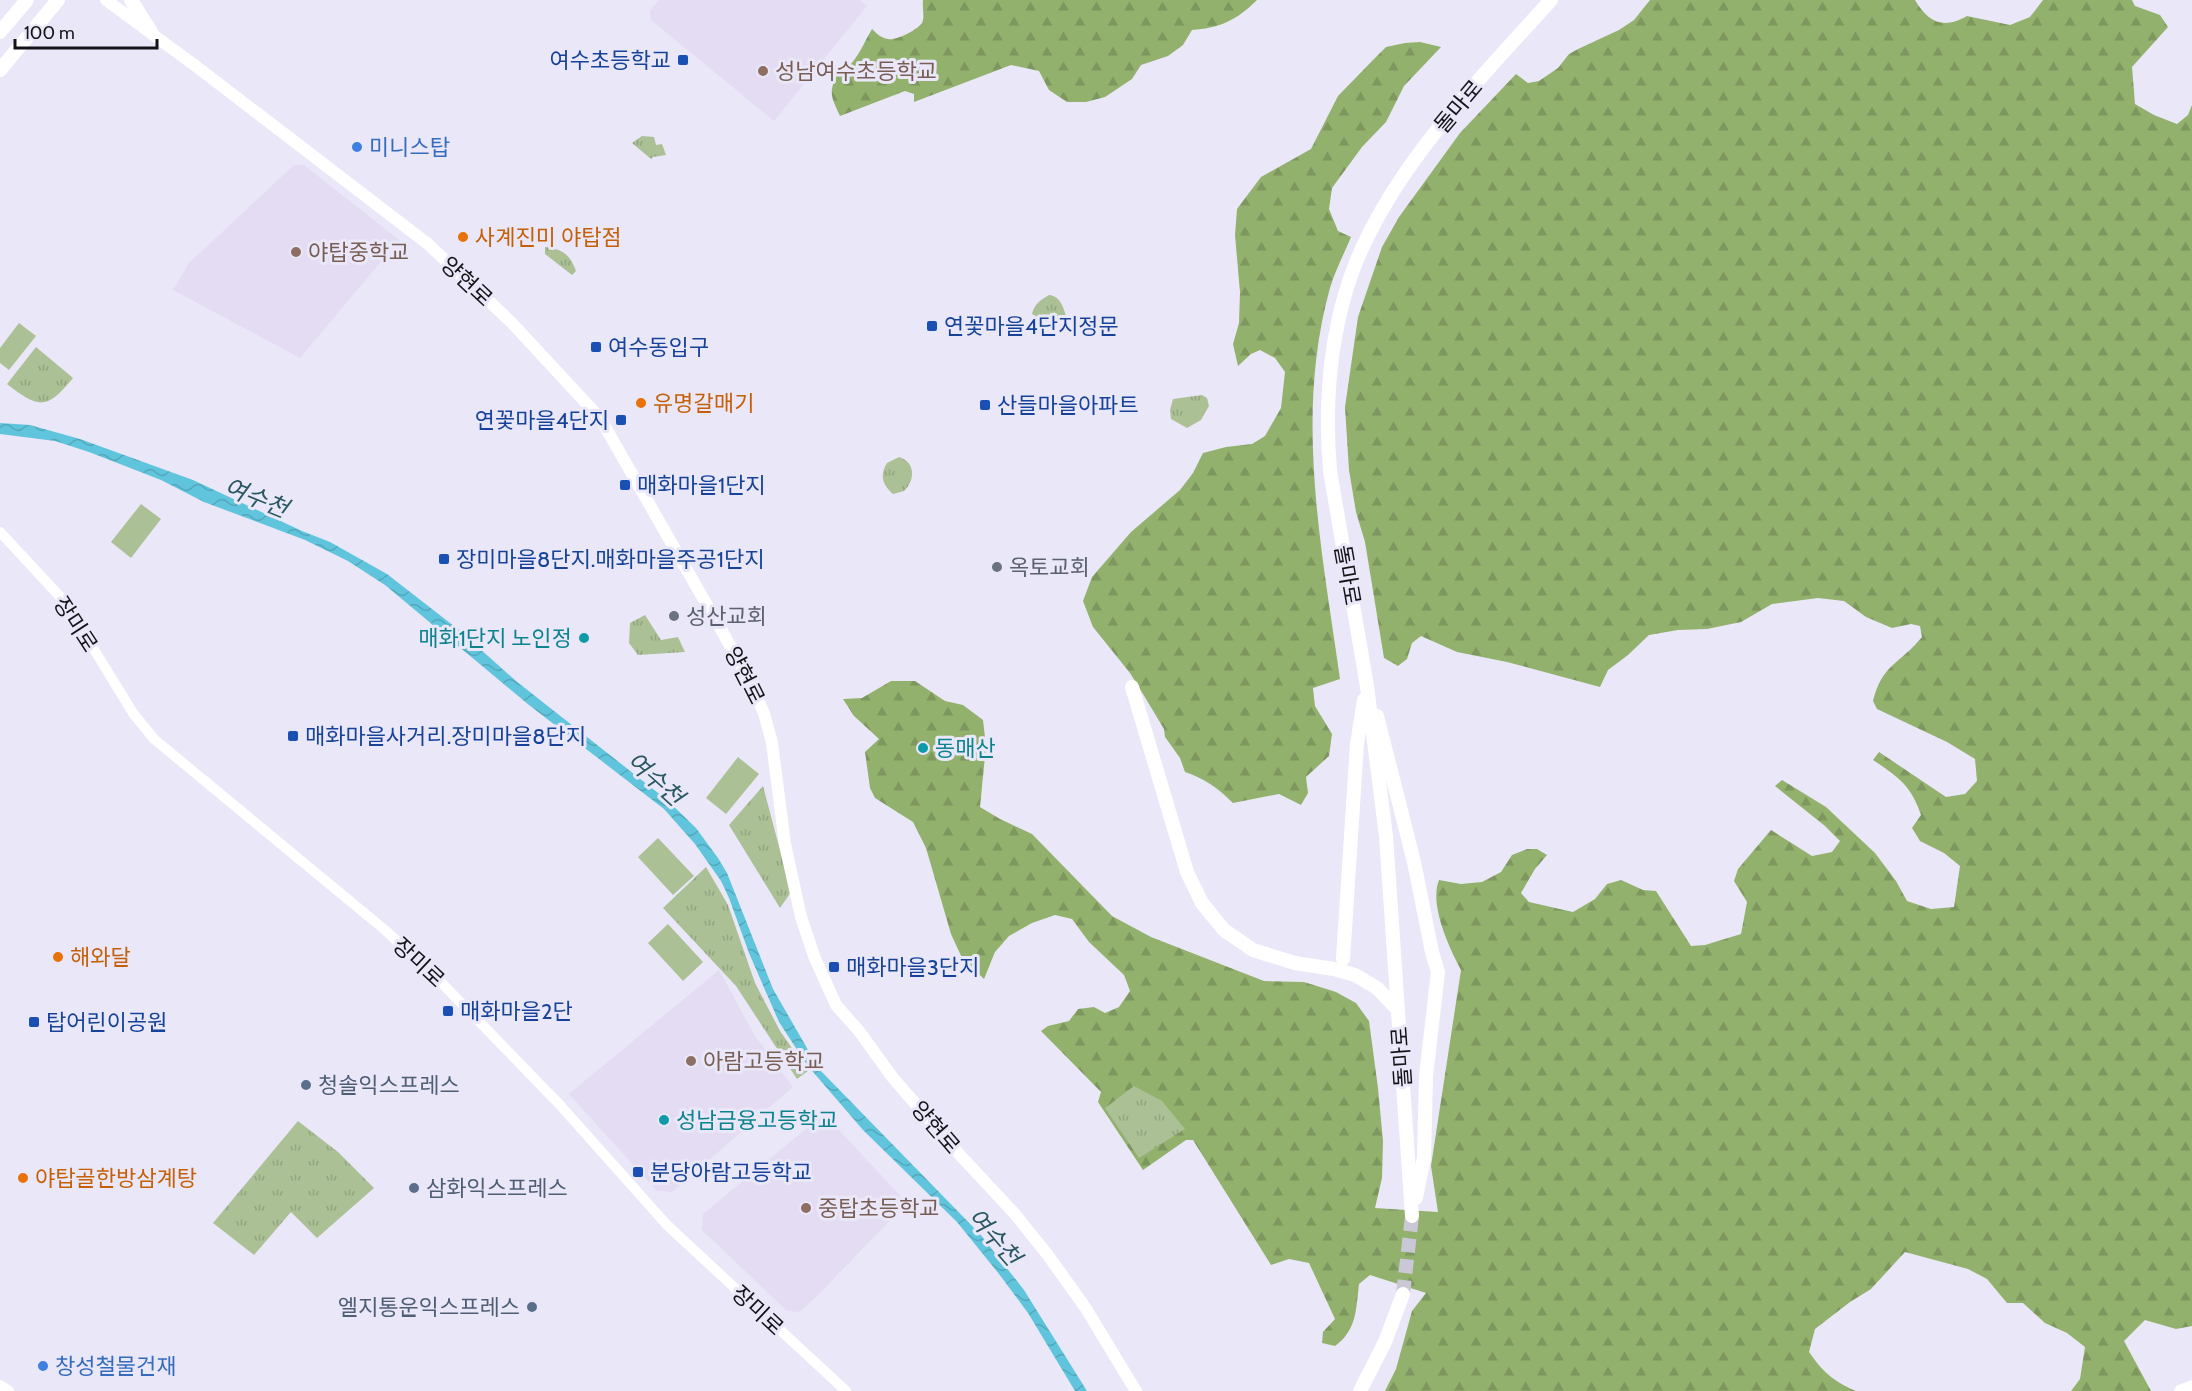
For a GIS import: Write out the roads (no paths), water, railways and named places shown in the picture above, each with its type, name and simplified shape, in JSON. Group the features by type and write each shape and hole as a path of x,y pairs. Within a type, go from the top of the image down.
{"main road":[{"path":"0,32 27,0"},
{"path":"0,70 58,0"},
{"name":"양현로","path":"106,0 428,244 511,322 600,418 739,661 764,713 772,743 785,844 801,917 814,956 836,1005 859,1031 893,1078 1014,1213 1047,1254 1084,1307 1136,1391"},
{"path":"131,0 151,32"},
{"name":"돌마로","path":"1367,686 1384,737 1399,796 1438,972 1426,1076 1424,1157 1412,1216 1386,836 1367,686 1330,471 1328,402 1332,366 1337,327 1347,289 1371,230 1429,141 1474,85 1551,0"},
{"path":"1343,959 1357,744 1367,686"},
{"path":"1132,687 1187,872 1202,903 1224,930 1253,950 1295,963 1355,975 1377,988 1398,1010"},
{"path":"1360,1391 1385,1342 1402,1294"},
{"path":"2180,1391 2192,1386"}],"street":[{"name":"장미로","path":"0,532 65,602 133,713 154,739 386,930 560,1105 667,1225 846,1391"},
{"path":"0,1385 9,1391"}],"water":[{"path":"0,423 30,425 80,439 193,480 330,542 387,574 459,630 516,681 667,800 696,828 727,873 773,989 819,1069 980,1234 1024,1290 1087,1391 1075,1391 1028,1313 957,1222 863,1130 807,1065 779,1022 721,881 695,844 664,809 529,705 385,585 348,561 305,540 204,502 161,480 89,452 55,441 0,434"}],"tunnel":[{"path":"1403,1294 1412,1216"}],"place":[{"name":"여수초등학교","path":"683,60"},
{"name":"성남여수초등학교","path":"763,71"},
{"name":"미니스탑","path":"357,147"},
{"name":"사계진미 야탑점","path":"463,237"},
{"name":"야탑중학교","path":"296,252"},
{"name":"연꽃마을4단지정문","path":"932,326"},
{"name":"여수동입구","path":"596,347"},
{"name":"유명갈매기","path":"641,403"},
{"name":"산들마을아파트","path":"985,405"},
{"name":"연꽃마을4단지","path":"621,420"},
{"name":"매화마을1단지","path":"625,485"},
{"name":"장미마을8단지.매화마을주공1단지","path":"444,559"},
{"name":"옥토교회","path":"997,567"},
{"name":"성산교회","path":"674,616"},
{"name":"매화1단지 노인정","path":"584,638"},
{"name":"매화마을사거리.장미마을8단지","path":"293,736"},
{"name":"동매산","path":"923,748"},
{"name":"해와달","path":"58,957"},
{"name":"매화마을3단지","path":"834,967"},
{"name":"매화마을2단","path":"448,1011"},
{"name":"탑어린이공원","path":"34,1022"},
{"name":"아람고등학교","path":"691,1061"},
{"name":"청솔익스프레스","path":"306,1085"},
{"name":"성남금융고등학교","path":"664,1120"},
{"name":"분당아람고등학교","path":"638,1172"},
{"name":"야탑골한방삼계탕","path":"23,1178"},
{"name":"삼화익스프레스","path":"414,1188"},
{"name":"중탑초등학교","path":"806,1208"},
{"name":"엘지통운익스프레스","path":"532,1307"},
{"name":"창성철물건재","path":"43,1366"}],"water label":[{"name":"여수천","path":"256,498"},
{"name":"여수천","path":"655,779"},
{"name":"여수천","path":"994,1237"}]}
